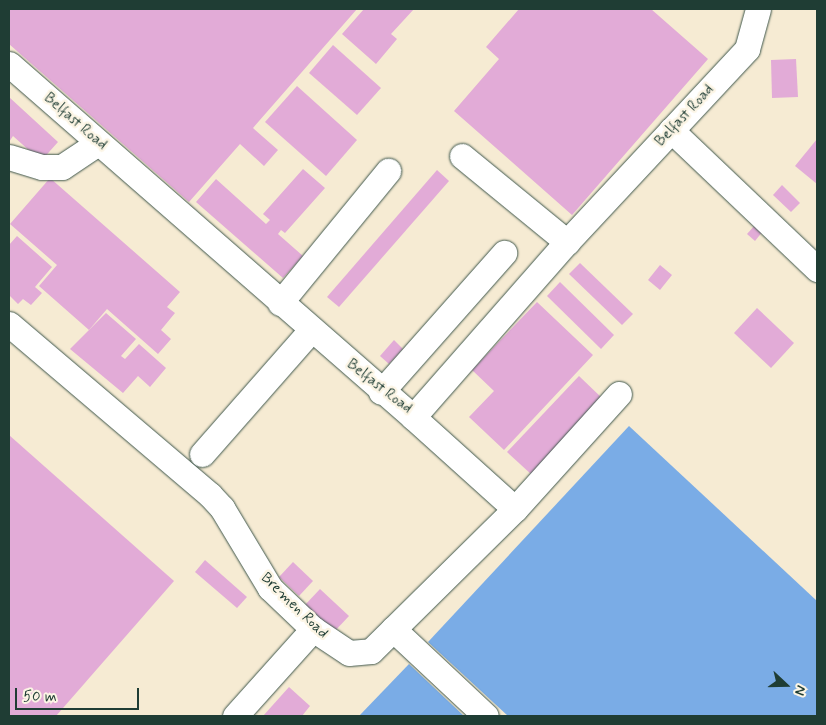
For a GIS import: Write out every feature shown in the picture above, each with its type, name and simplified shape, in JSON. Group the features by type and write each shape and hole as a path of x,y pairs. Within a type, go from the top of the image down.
{"street":[{"name":"Belfast Road","path":"9,64 381,392 413,417 567,242 747,49 758,9"},
{"path":"671,130 817,269"},
{"path":"9,157 42,167 62,167 98,143"},
{"path":"462,156 567,242"},
{"path":"280,303 388,171"},
{"path":"381,392 504,253"},
{"name":"Bremen Road","path":"9,324 216,502 260,575 313,629 343,650 359,654 371,651 515,509 619,394"},
{"path":"202,454 311,330"},
{"path":"413,417 515,509"},
{"path":"393,628 486,716"},
{"path":"235,716 313,629"}],"water":[{"path":"629,426 817,601 817,716 508,716 428,642"},
{"path":"409,664 464,716 359,716"}],"building":[{"path":"9,9 357,9 253,128 278,150 264,166 240,144 189,202 9,44"},
{"path":"364,9 414,9 391,34 397,39 376,64 342,34"},
{"path":"519,9 651,9 708,59 572,215 454,111 499,59 486,47"},
{"path":"333,45 381,88 357,115 309,73"},
{"path":"796,59 798,97 772,98 771,60"},
{"path":"297,86 357,140 326,176 265,122"},
{"path":"9,97 58,142 41,161 13,136 9,142"},
{"path":"817,139 817,184 795,166"},
{"path":"303,169 325,188 285,233 281,230 278,234 303,256 283,278 196,202 216,179 266,224 270,220 263,214"},
{"path":"437,170 449,181 339,307 327,297"},
{"path":"50,178 180,292 167,307 175,313 161,330 171,339 158,354 107,309 89,330 39,286 57,265 10,224"},
{"path":"782,185 800,203 791,212 773,195"},
{"path":"755,225 763,231 755,241 747,234"},
{"path":"17,236 52,267 35,287 42,293 31,305 23,299 18,304 9,295 9,245"},
{"path":"580,263 633,314 622,325 569,274"},
{"path":"660,265 672,275 660,290 648,280"},
{"path":"560,282 614,335 601,349 547,296"},
{"path":"537,302 593,355 504,450 469,417 494,391 472,370"},
{"path":"757,308 794,343 771,368 734,333"},
{"path":"106,313 136,339 121,356 125,359 139,344 166,368 150,387 138,376 123,393 70,349"},
{"path":"394,340 403,349 389,364 380,356"},
{"path":"579,376 603,399 532,475 507,452"},
{"path":"9,435 174,581 56,716 9,716"},
{"path":"205,560 247,597 237,608 195,572"},
{"path":"293,562 313,581 299,596 279,577"},
{"path":"320,589 349,616 333,633 304,606"},
{"path":"289,687 310,706 302,716 263,716"}]}
